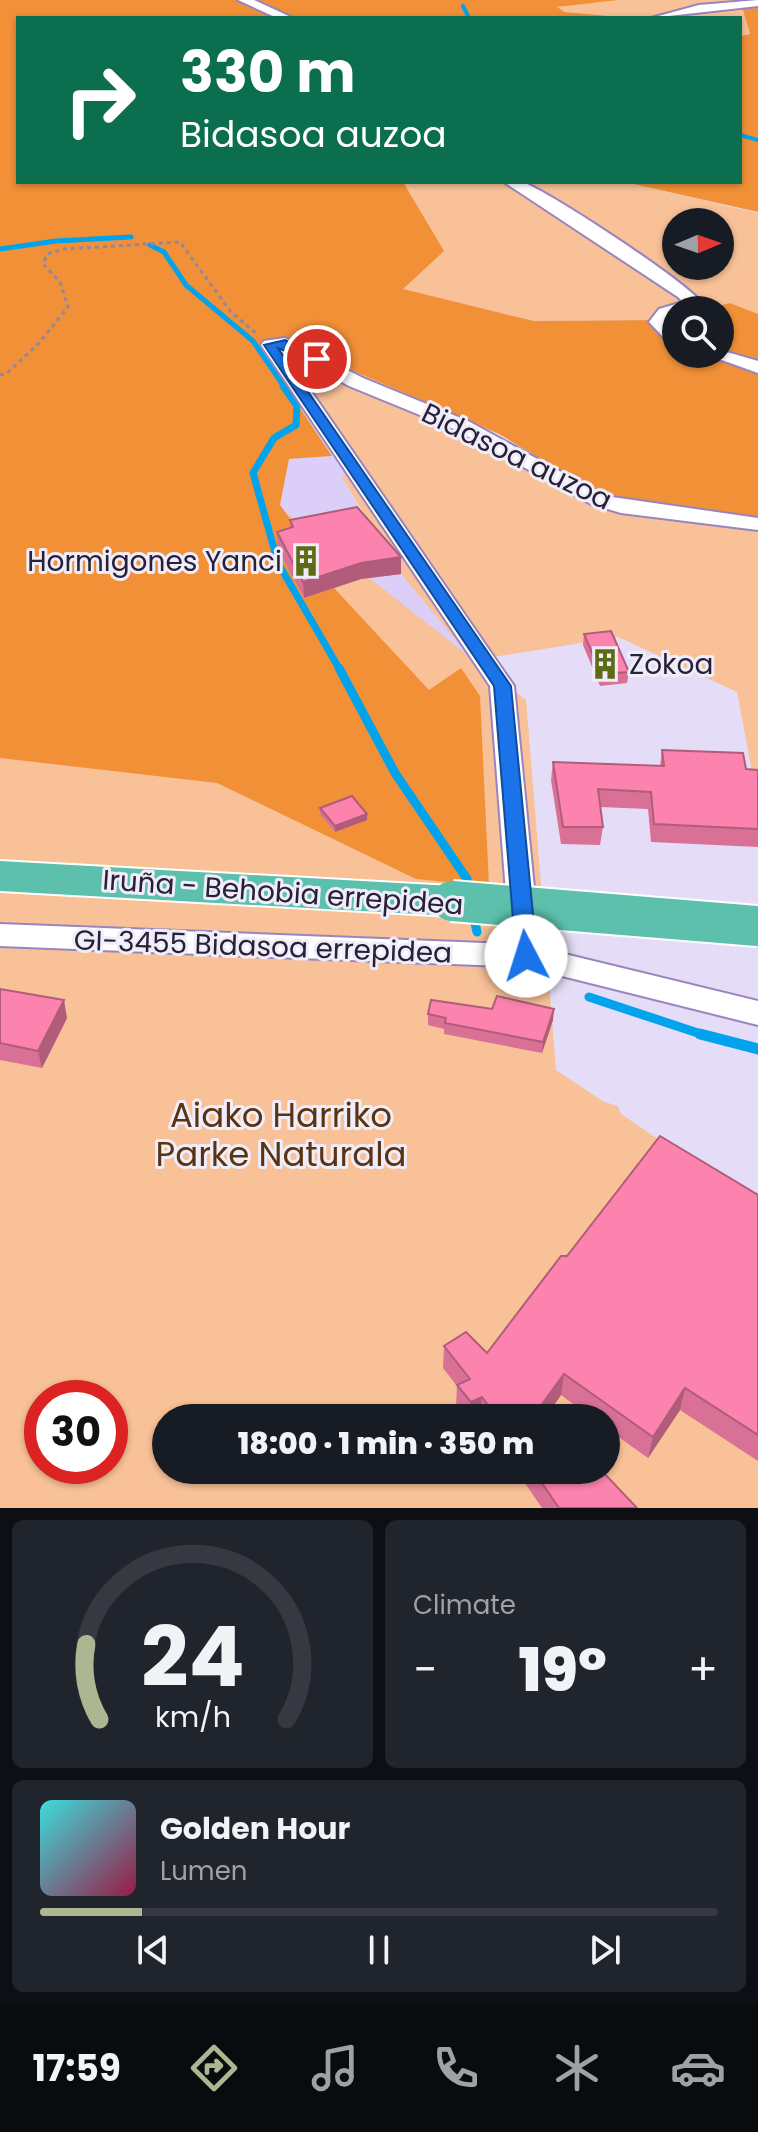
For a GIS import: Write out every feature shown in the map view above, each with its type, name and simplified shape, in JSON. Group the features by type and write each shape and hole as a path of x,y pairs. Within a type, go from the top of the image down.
{"highway":[{"name":"Iruña - Behobia errepidea","path":"0,876 452,901 758,926"}],"street":[{"path":"244,0 282,16"},
{"path":"665,16 699,8 758,3"},
{"path":"514,184 596,233 687,296"},
{"name":"Bidasoa auzoa","path":"270,345 285,343 297,348 356,382 461,425 598,500 621,507 752,526"},
{"path":"270,345 502,686 526,956"},
{"path":"734,360 758,367"},
{"name":"GI-3455 Bidasoa errepidea","path":"0,935 526,956 758,1013"}],"path":[{"path":"0,375 6,374 38,344 68,307 63,286 54,272 43,264 47,254 64,249 180,242 231,312 270,345"}],"shaded area":[{"path":"0,0 619,0 557,7 565,12 608,16 16,16 16,184 404,184 444,251 403,289 534,321 662,318 662,368 734,368 734,305 758,314 758,519 609,500 499,434 356,372 304,342 259,346 332,456 289,459 280,505 301,534 281,547 280,553 304,598 334,588 429,690 461,668 480,696 489,886 416,879 217,783 0,758"},
{"path":"740,0 758,0 758,212 633,184 742,184 742,36 750,34"},
{"path":"332,456 347,474 342,479 366,519 358,524 474,660 334,589 280,505 289,459"}],"green space":[{"path":"619,0 740,0 750,34 742,36 742,16 587,16 555,7"},
{"name":"Aiako Harriko Parke Naturala","path":"0,39 16,184 633,184 758,213 758,314 734,305 734,296 662,296 662,317 655,320 534,321 434,297 237,311 275,504 470,657 401,574 342,478 347,473 259,345 304,342 357,372 488,430 609,500 758,519 758,803 737,692 618,637 475,660 526,700 556,1070 604,1102 618,1106 621,1114 758,1207 758,1508 0,1508"}],"building":[{"path":"357,507 401,557 361,563 303,582 277,532 293,527 290,520"},
{"path":"611,631 629,672 601,674 584,634"},
{"path":"662,750 743,753 746,769 758,770 758,829 654,824 651,792 598,789 603,827 563,827 553,762 664,766"},
{"path":"352,796 367,814 335,826 320,808"},
{"path":"0,989 64,1000 38,1051 0,1043"},
{"path":"497,996 554,1009 543,1042 445,1023 446,1018 428,1014 431,1000 492,1009"},
{"path":"660,1136 758,1195 758,1435 685,1388 653,1437 620,1414 620,1404 606,1404 564,1374 542,1404 487,1404 482,1397 471,1402 457,1385 470,1379 444,1346 466,1332 487,1353 561,1256 567,1256"},
{"path":"543,1484 614,1484 637,1508 559,1508"}],"waterway":[{"path":"463,6 468,16"},
{"path":"742,136 758,140"},
{"path":"0,249 56,241 131,237"},
{"path":"150,245 164,252 186,285 253,341 285,388"},
{"path":"283,386 297,406 296,425 274,438 253,473 278,563 340,670"},
{"path":"339,668 395,773 467,879 469,893"},
{"path":"473,914 477,932"},
{"path":"589,997 704,1035"},
{"path":"700,1034 704,1035"},
{"path":"704,1035 758,1049"}],"place":[{"name":"Hormigones Yanci","path":"306,561"},
{"name":"Zokoa","path":"605,664"}],"route":[{"path":"317,359 285,343 270,345 502,686 526,956"}]}
